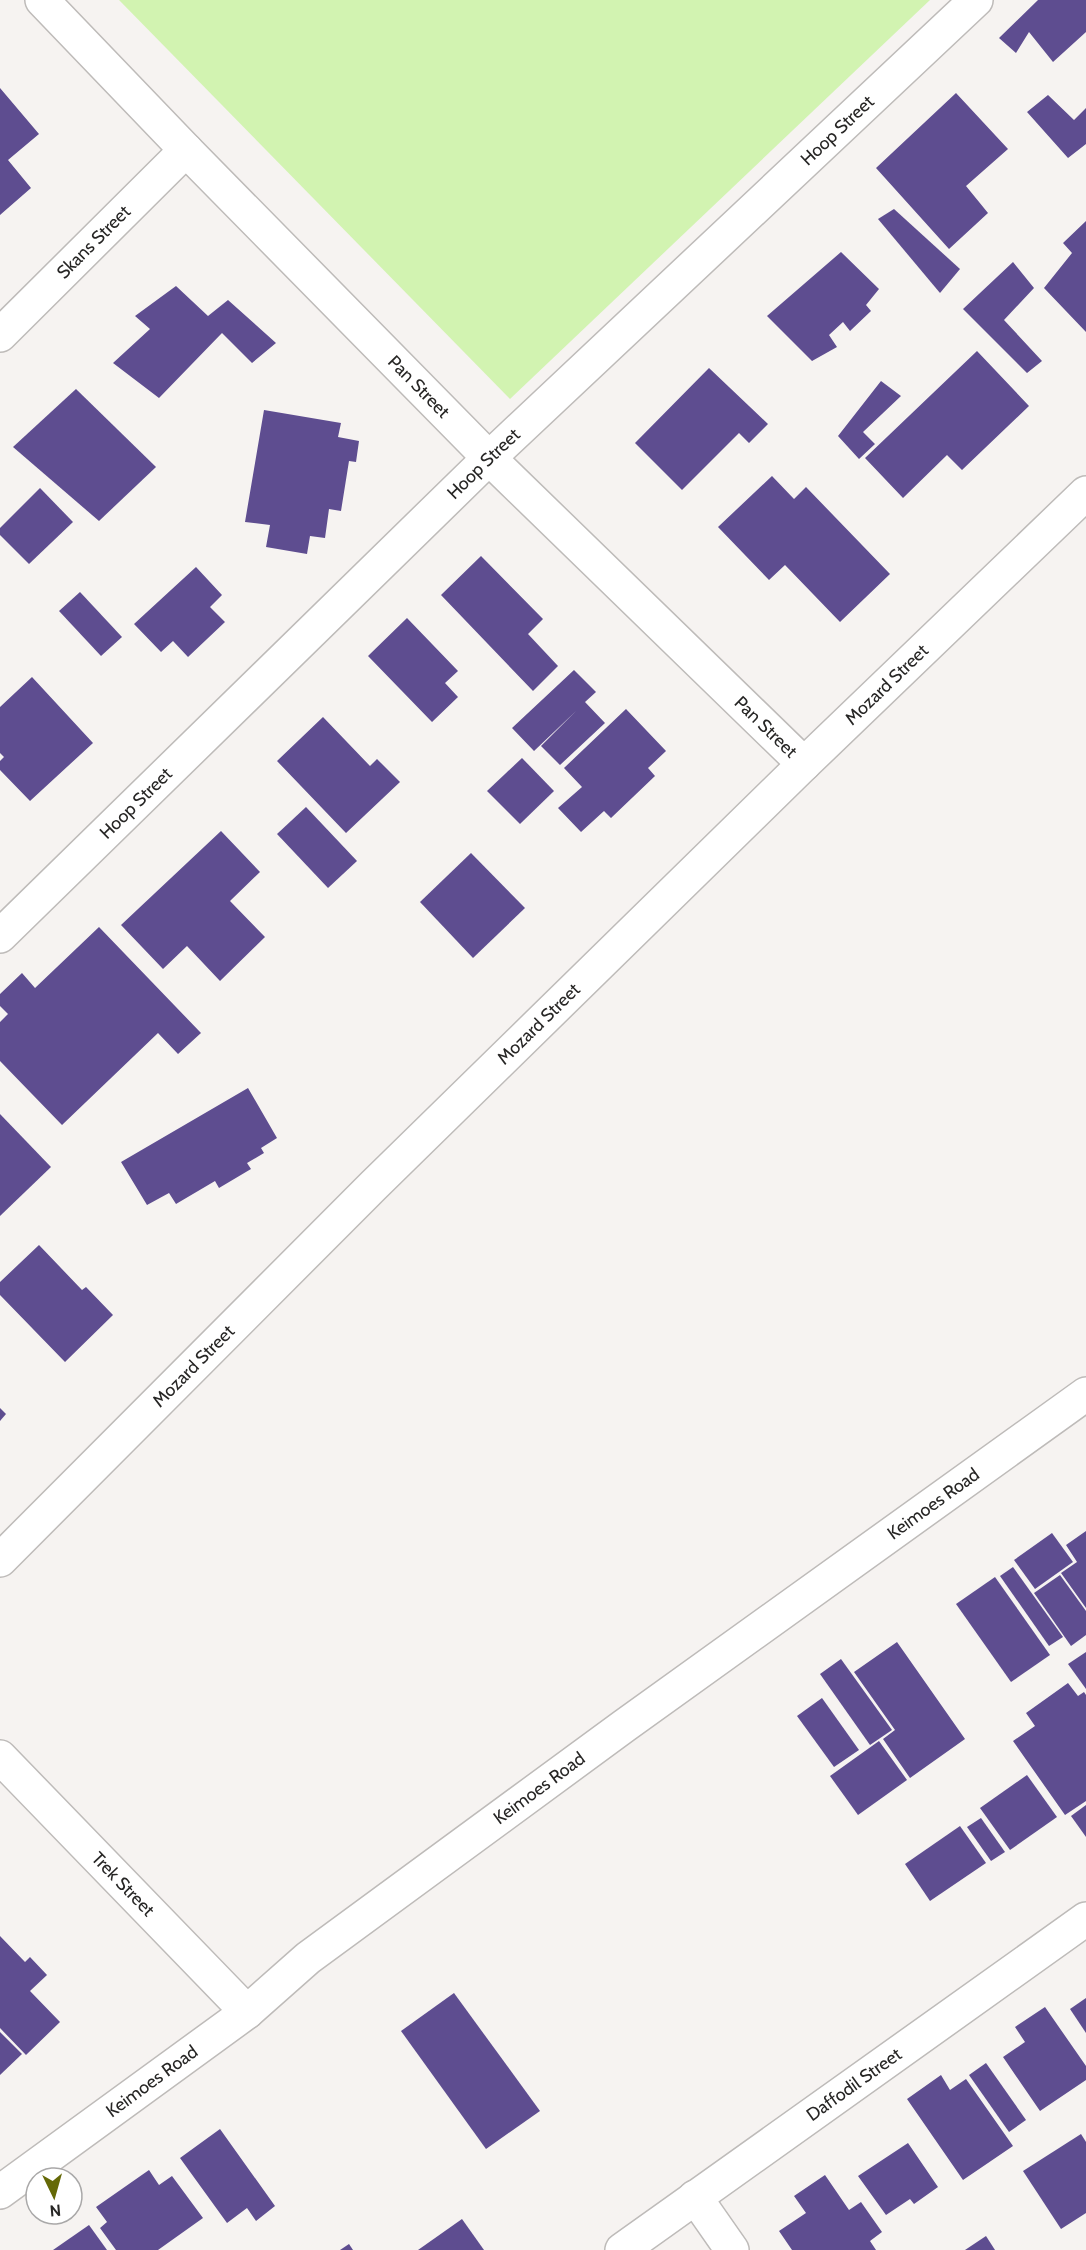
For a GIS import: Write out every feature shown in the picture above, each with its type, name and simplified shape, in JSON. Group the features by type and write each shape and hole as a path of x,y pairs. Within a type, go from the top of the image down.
{"street":[{"name":"Pan Street","path":"42,0 489,458 804,764"},
{"name":"Hoop Street","path":"0,936 489,458 976,0"},
{"name":"Skans Street","path":"0,335 186,150"},
{"name":"Mozard Street","path":"0,1560 373,1186 804,764 1086,493"},
{"name":"Keimoes Road","path":"0,2192 247,2012 308,1958 471,1838 1086,1394"},
{"name":"Trek Street","path":"0,1756 247,2012"},
{"name":"Daffodil Street","path":"622,2250 1086,1919"},
{"path":"695,2197 732,2250"}],"green space":[{"path":"119,0 930,0 510,399"}],"building":[{"path":"1038,0 1086,0 1086,32 1053,62 1029,32 1016,53 999,38"},
{"path":"0,88 39,134 8,160 31,188 0,215"},
{"path":"956,93 1008,149 966,186 988,213 949,249 876,168"},
{"path":"1048,95 1074,120 1086,108 1086,144 1068,158 1027,112"},
{"path":"894,209 960,269 940,293 878,219"},
{"path":"1086,221 1086,332 1044,288 1072,253 1063,243"},
{"path":"841,252 879,289 866,305 871,311 850,331 843,322 829,335 837,347 812,361 767,316"},
{"path":"1013,262 1034,288 1004,320 1042,361 1027,373 963,309"},
{"path":"176,286 208,316 228,300 276,343 252,363 222,333 159,398 113,363 150,329 135,316"},
{"path":"977,351 1029,406 962,470 947,455 903,498 865,458"},
{"path":"709,368 768,424 749,443 739,433 682,490 635,443"},
{"path":"881,381 901,396 863,432 875,444 859,459 838,436"},
{"path":"76,389 156,467 99,521 13,447"},
{"path":"264,410 341,423 338,437 359,441 356,462 349,461 341,511 329,509 325,538 310,536 307,554 266,547 270,525 245,522"},
{"path":"772,476 794,499 806,487 890,574 840,622 785,565 769,580 718,527"},
{"path":"40,488 73,522 29,564 0,535 0,528"},
{"path":"481,556 543,619 528,634 558,666 533,691 441,595"},
{"path":"196,567 222,595 210,607 225,622 188,657 173,641 161,652 134,624"},
{"path":"80,592 122,637 101,656 59,611"},
{"path":"407,618 458,671 445,683 458,697 432,722 368,656"},
{"path":"574,670 596,692 585,702 605,723 560,765 541,746 576,711 534,751 512,728"},
{"path":"32,677 93,743 30,801 0,770 0,761 4,757 0,753 0,707"},
{"path":"626,709 666,751 648,768 655,776 611,818 604,811 581,832 558,808 582,787 564,768"},
{"path":"323,717 370,766 377,759 400,782 346,833 277,761"},
{"path":"522,758 554,791 520,824 487,791"},
{"path":"306,807 357,861 328,888 277,834"},
{"path":"221,831 260,872 230,901 265,937 220,981 187,946 163,969 121,925"},
{"path":"471,853 525,908 473,958 420,902"},
{"path":"99,927 201,1033 178,1054 158,1033 62,1125 0,1061 0,1022 8,1014 0,1006 0,994 22,973 35,988"},
{"path":"248,1088 277,1138 261,1148 264,1153 247,1163 251,1169 219,1188 215,1181 176,1204 169,1193 147,1205 121,1162"},
{"path":"0,1114 51,1167 0,1216"},
{"path":"39,1245 82,1290 86,1287 113,1315 65,1362 0,1295 0,1282"},
{"path":"0,1408 6,1414 0,1421"},
{"path":"1086,1531 1086,1608 1061,1573 1077,1562 1066,1545"},
{"path":"1052,1533 1073,1562 1035,1589 1014,1560"},
{"path":"1013,1567 1063,1637 1049,1646 1000,1576"},
{"path":"1060,1575 1086,1611 1086,1635 1071,1646 1034,1593"},
{"path":"995,1577 1050,1655 1011,1682 956,1604"},
{"path":"897,1642 965,1739 910,1778 883,1739 895,1730 854,1672"},
{"path":"1086,1652 1086,1689 1068,1664"},
{"path":"841,1659 892,1730 870,1745 820,1674"},
{"path":"1068,1683 1078,1696 1084,1692 1086,1695 1086,1801 1065,1815 1013,1741 1035,1726 1026,1713"},
{"path":"822,1698 859,1750 834,1767 797,1716"},
{"path":"879,1741 907,1780 858,1815 830,1776"},
{"path":"1027,1775 1057,1817 1010,1850 980,1808"},
{"path":"1086,1805 1086,1837 1071,1816"},
{"path":"981,1818 1005,1852 991,1861 967,1827"},
{"path":"960,1826 986,1863 930,1901 905,1864"},
{"path":"0,1936 25,1962 30,1957 47,1975 30,1991 60,2022 26,2055 0,2028"},
{"path":"454,1993 540,2111 486,2149 401,2031"},
{"path":"1086,1998 1086,2033 1070,2009"},
{"path":"1045,2007 1086,2066 1086,2080 1040,2111 1003,2057 1025,2042 1015,2027"},
{"path":"0,2032 22,2054 0,2075"},
{"path":"986,2063 1026,2120 1009,2132 969,2075"},
{"path":"941,2075 950,2090 966,2079 1013,2146 963,2180 907,2099"},
{"path":"220,2129 275,2206 256,2221 247,2208 227,2223 180,2158"},
{"path":"1081,2134 1086,2142 1086,2213 1061,2229 1023,2171"},
{"path":"908,2143 938,2187 914,2204 910,2199 886,2215 858,2176"},
{"path":"149,2170 159,2185 172,2176 203,2218 158,2250 116,2250 100,2228 107,2222 96,2207"},
{"path":"825,2175 849,2210 861,2202 882,2232 870,2241 876,2250 792,2250 779,2231 806,2213 794,2196"},
{"path":"462,2219 484,2250 418,2250"},
{"path":"89,2225 107,2250 53,2250"},
{"path":"986,2236 995,2250 965,2250"},
{"path":"349,2244 353,2250 340,2250"}]}
